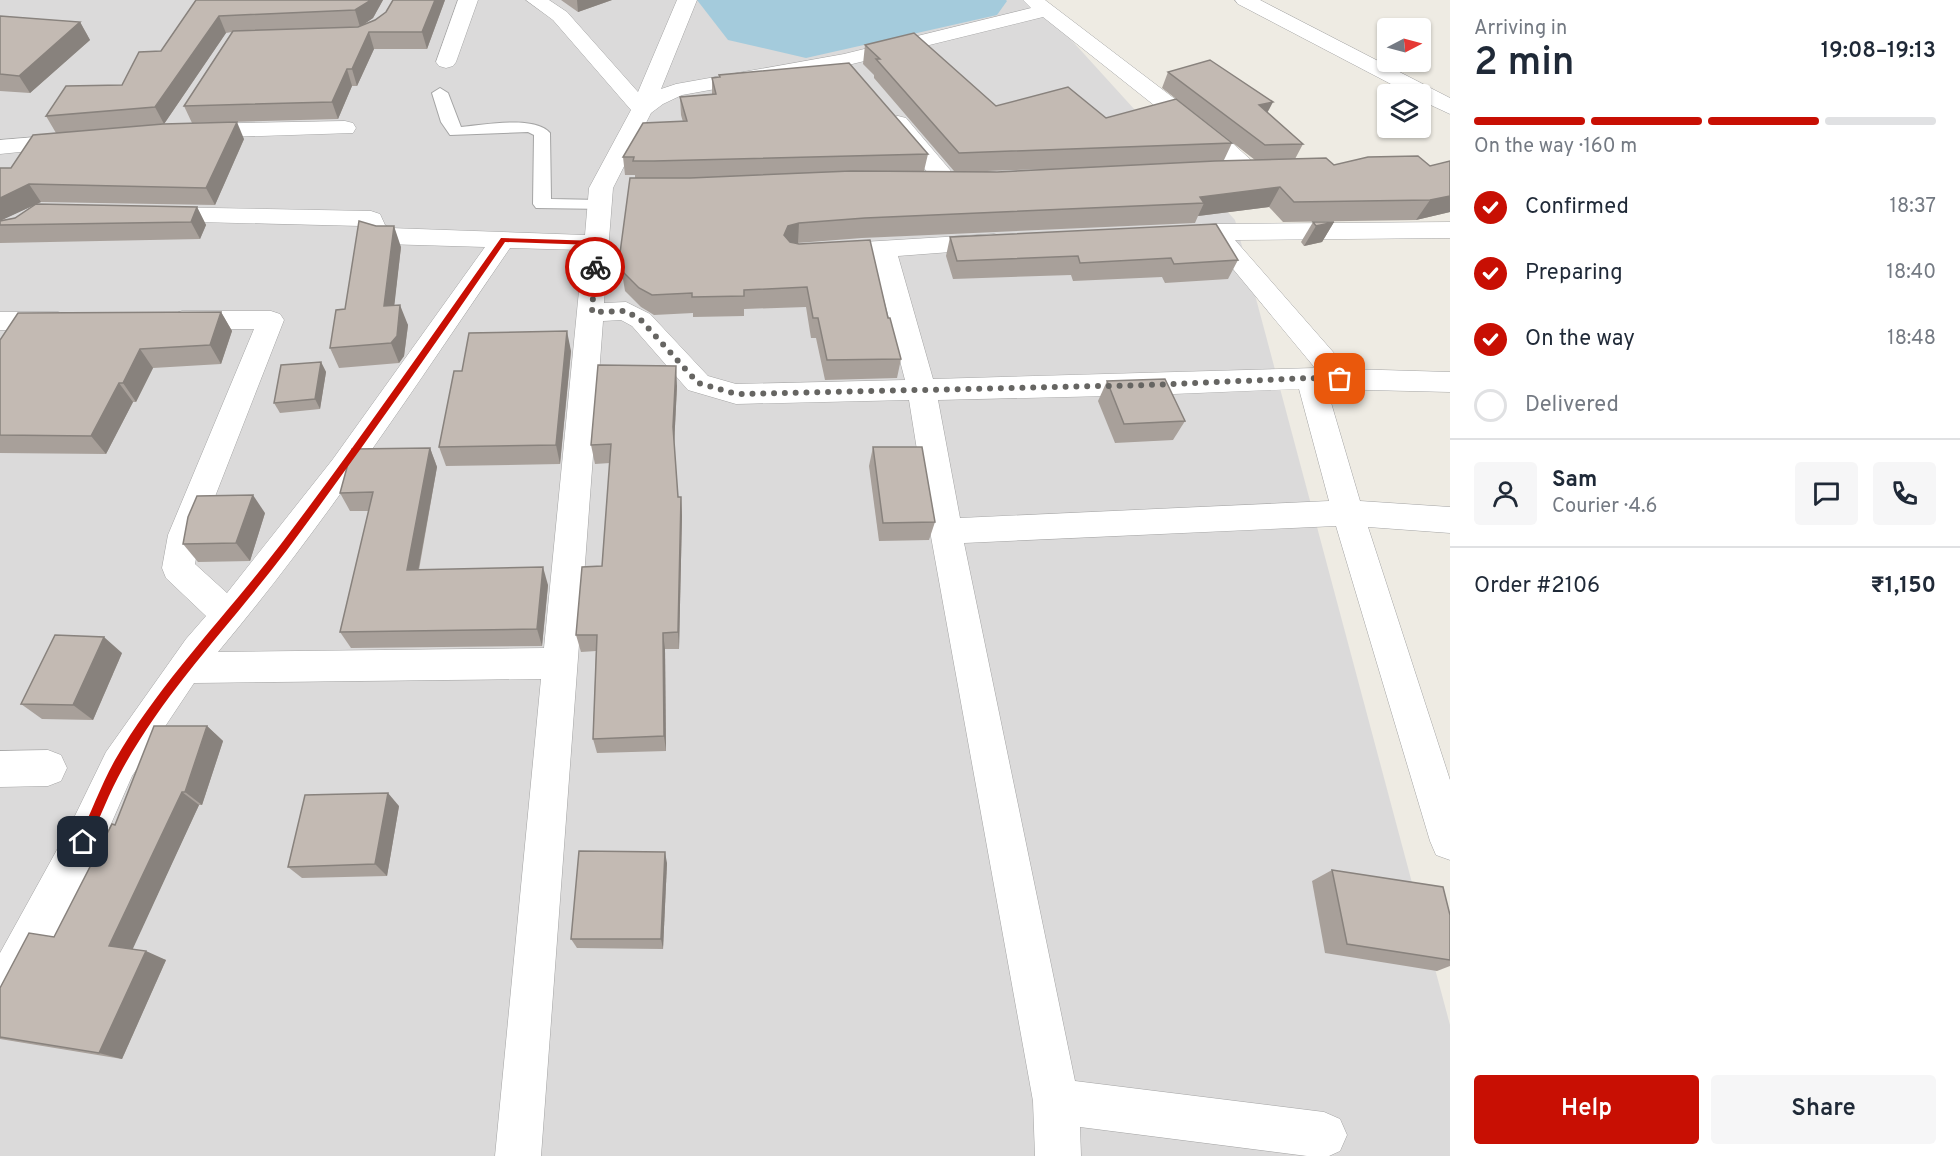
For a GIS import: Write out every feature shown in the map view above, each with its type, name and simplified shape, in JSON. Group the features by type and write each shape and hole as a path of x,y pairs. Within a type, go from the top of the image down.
{"street":[{"path":"446,62 468,0"},
{"path":"536,0 560,16 642,109"},
{"path":"518,1156 597,243 608,193 687,0"},
{"path":"1245,0 1444,97"},
{"path":"642,109 655,99 676,90 844,60 1040,5 1222,146 1260,170 1217,171"},
{"path":"844,60 859,77"},
{"path":"881,104 959,182 917,182"},
{"path":"172,132 345,128"},
{"path":"0,147 92,139"},
{"path":"135,213 371,219 374,229 384,236 597,243"},
{"path":"1152,234 1450,230"},
{"path":"1215,232 1340,379"},
{"path":"0,994 83,842 119,764 185,668 257,582 344,467 503,240"},
{"path":"840,251 1022,241"},
{"path":"882,249 922,390 946,531 1056,1101 1058,1156"},
{"path":"592,312 626,311 641,320 698,383 736,394 1149,385 1310,378 1450,382"},
{"path":"153,321 271,320 184,535 178,568 228,616"},
{"path":"0,321 87,322"},
{"path":"1310,378 1348,513 1450,841"},
{"path":"946,531 1348,513 1450,520"},
{"path":"185,668 561,663"},
{"path":"0,769 48,768"},
{"path":"1056,1101 1324,1135"}],"lane":[{"path":"440,93 449,122 456,132 531,128 542,133 543,204 608,193"}],"shaded area":[{"path":"0,0 1035,0 1235,220 1450,1025 1450,1156 0,1156"}],"water":[{"path":"697,0 1007,1 997,15 806,58 728,40"}],"building":[{"path":"196,0 370,0 355,10 219,16 155,107 46,116 66,86 122,85 139,52 161,51"},
{"path":"393,0 435,0 422,32 369,32 352,69 347,69 332,102 184,106 233,31 358,27 375,20 386,12"},
{"path":"0,16 80,22 19,76 0,74"},
{"path":"914,33 996,106 1068,87 1106,118 1176,99 1232,143 959,153 876,59 880,59 865,45"},
{"path":"1210,60 1273,102 1259,105 1303,144 1265,145 1168,72"},
{"path":"849,63 928,154 654,161 633,161 634,157 623,157 643,123 687,121 680,97 716,94 712,78 720,77 719,75"},
{"path":"237,122 206,188 29,184 0,198 0,168 11,168 33,135 163,124"},
{"path":"1418,156 1430,166 1450,161 1450,196 1430,200 1294,202 1280,187 1200,197 1204,203 865,218 799,223 788,226 784,235 790,242 799,244 870,240 888,318 890,318 901,359 827,360 818,318 813,318 807,287 744,290 744,296 692,297 692,293 652,295 639,288 623,272 620,253 630,178 690,178 851,171 997,172 1326,158 1334,165 1368,157"},
{"path":"36,204 197,207 191,222 0,225 0,221 15,218"},
{"path":"359,221 376,226 394,226 384,306 400,305 397,336 391,343 330,348 336,310 345,309"},
{"path":"1313,222 1334,222 1316,226"},
{"path":"1216,224 1238,260 1174,264 1171,258 1080,263 1078,256 957,261 950,237"},
{"path":"221,312 210,345 140,349 123,383 119,383 91,436 0,435 0,340 18,313"},
{"path":"567,331 556,445 439,447 454,371 462,371 469,333"},
{"path":"321,362 315,399 274,403 281,365"},
{"path":"598,365 676,366 673,427 678,497 681,497 678,632 663,633 664,736 593,739 597,635 576,635 582,567 602,566 611,444 591,445"},
{"path":"1165,379 1185,421 1124,424 1107,381"},
{"path":"873,447 922,447 935,522 883,523"},
{"path":"430,448 407,570 543,567 537,629 340,632 373,492 340,493 352,449"},
{"path":"253,495 236,543 183,544 188,517 197,496"},
{"path":"55,635 104,637 73,705 21,704"},
{"path":"154,726 207,726 185,792 182,792 109,946 146,951 99,1053 0,1037 0,988 29,933 54,937 112,824 115,825"},
{"path":"388,793 375,864 288,867 305,795"},
{"path":"579,851 665,852 661,939 571,939"},
{"path":"1332,870 1443,887 1450,915 1450,960 1347,944"}],"way so far":[{"path":"595,267 592,312 620,309 626,311 641,320 698,383 736,394 1340,379"}],"route":[{"path":"83,842 119,764 154,710 198,650 257,582 344,467 503,240 597,243 595,267"}]}
